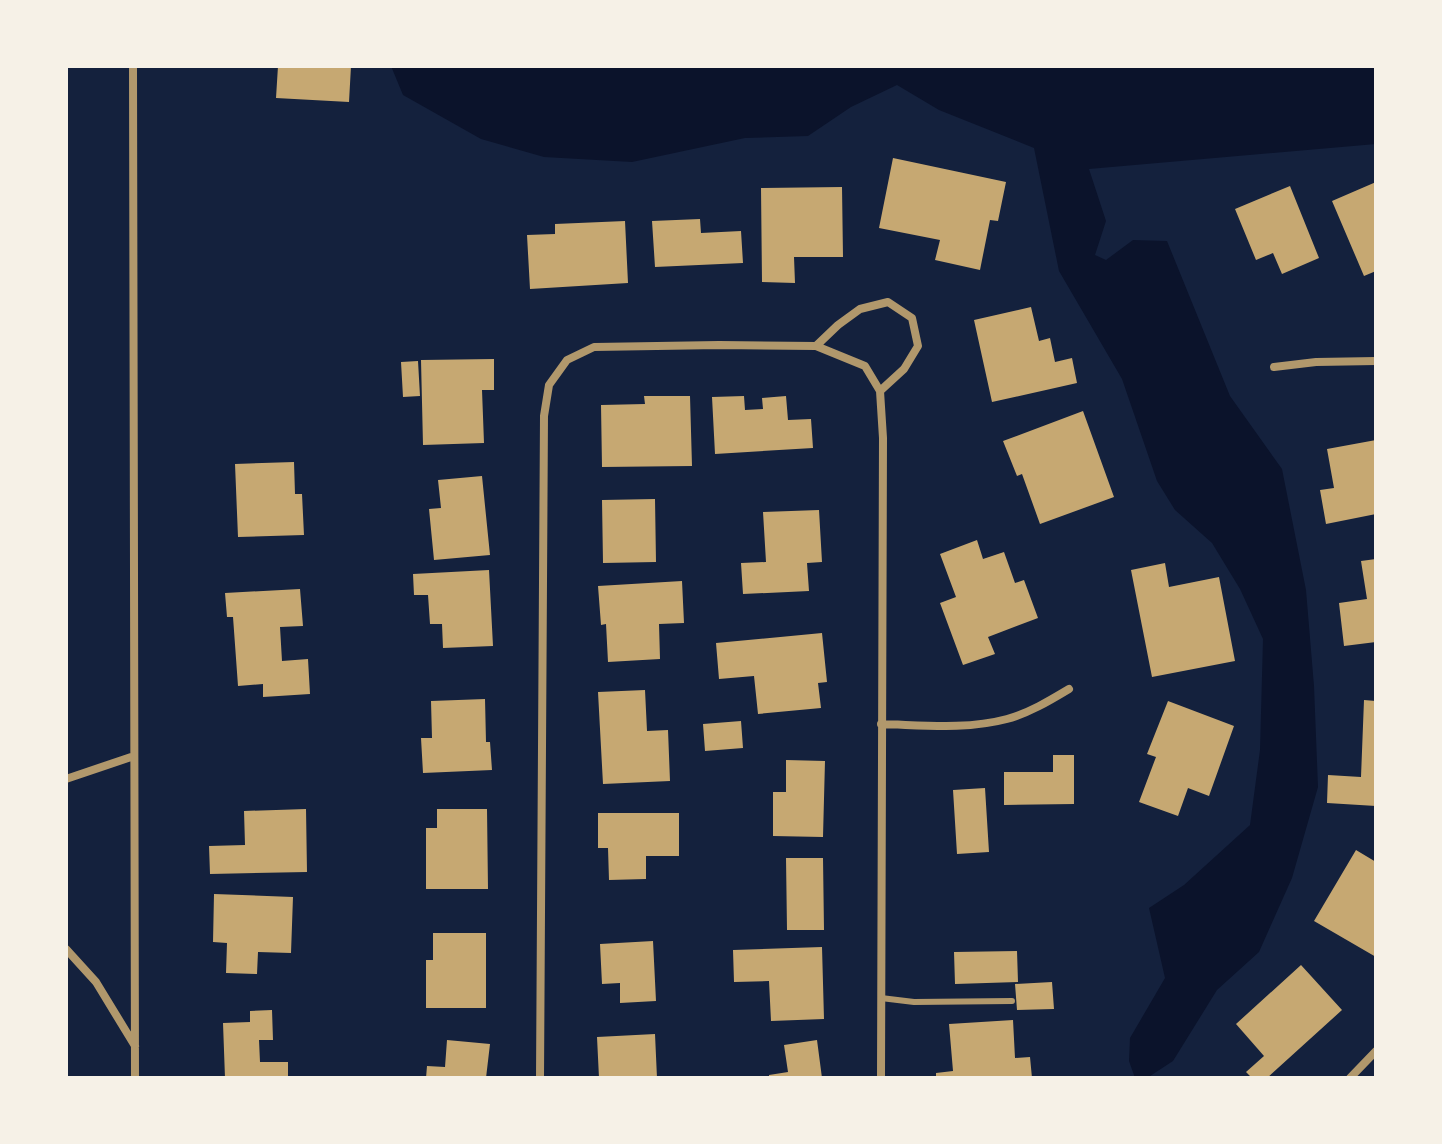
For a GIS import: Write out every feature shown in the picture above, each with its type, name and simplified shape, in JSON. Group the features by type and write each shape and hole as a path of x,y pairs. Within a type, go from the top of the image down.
{"street":[{"path":"133,66 135,1078"},
{"path":"816,346 860,309 888,302 912,318 918,346 904,369 880,391"},
{"path":"540,1078 544,416 549,385 567,360 594,347 719,345 816,346 865,366 880,391 883,438 881,1078"},
{"path":"1274,367 1316,362 1376,361"},
{"path":"881,724 973,725 1007,719 1039,707 1069,689"},
{"path":"66,779 134,756"},
{"path":"66,949 96,982 135,1046"},
{"path":"1350,1078 1376,1051"}],"lane":[{"path":"881,998 914,1002 1012,1001"}],"water":[{"path":"391,66 1376,66 1376,144 1089,169 1106,221 1095,255 1106,260 1133,240 1167,241 1230,396 1282,469 1306,590 1318,787 1292,878 1259,952 1217,990 1173,1061 1147,1078 1135,1078 1129,1061 1130,1038 1165,978 1149,908 1184,885 1250,825 1260,750 1263,639 1240,589 1212,543 1175,510 1157,481 1122,379 1059,271 1034,148 939,110 897,85 851,107 808,136 745,138 632,162 544,157 481,139 403,95"}],"building":[{"path":"278,66 351,66 349,102 276,98"},
{"path":"893,158 1006,182 998,221 990,220 980,270 935,260 940,240 879,228"},
{"path":"1376,182 1376,271 1364,276 1332,201"},
{"path":"1290,186 1319,258 1282,274 1273,253 1256,260 1235,209"},
{"path":"842,187 843,257 794,257 795,283 762,282 761,188"},
{"path":"700,219 701,233 741,231 743,263 655,267 652,221"},
{"path":"625,221 628,283 530,289 527,235 555,234 555,224"},
{"path":"1031,307 1039,341 1050,338 1055,362 1072,358 1077,383 992,402 974,320"},
{"path":"494,359 494,390 482,390 484,443 423,445 421,360"},
{"path":"418,361 420,396 403,397 401,362"},
{"path":"644,396 690,396 692,466 602,467 601,405 645,404"},
{"path":"744,396 745,410 763,409 762,398 786,396 788,420 811,419 813,448 715,454 712,397"},
{"path":"1083,411 1114,497 1040,524 1022,474 1017,476 1003,441"},
{"path":"1376,440 1376,514 1326,524 1320,490 1334,488 1327,449"},
{"path":"294,462 295,494 302,494 304,535 238,537 235,464"},
{"path":"482,476 490,555 434,560 429,509 441,508 438,480"},
{"path":"655,499 656,562 603,563 602,500"},
{"path":"819,510 822,562 807,563 809,591 743,594 741,563 766,562 763,512"},
{"path":"977,540 983,559 1004,552 1015,583 1024,580 1038,618 988,637 995,654 963,665 940,603 956,597 940,554"},
{"path":"1376,559 1376,642 1344,646 1339,603 1367,599 1361,561"},
{"path":"1165,563 1169,587 1219,577 1235,661 1152,677 1131,570"},
{"path":"489,570 493,646 443,648 442,624 430,624 428,595 414,595 413,574"},
{"path":"682,581 684,623 659,624 660,659 608,662 606,624 601,625 598,586"},
{"path":"300,589 303,626 280,627 282,661 308,659 310,694 263,697 263,684 238,686 233,617 227,617 225,593"},
{"path":"822,633 827,682 818,683 821,708 758,714 754,676 719,679 716,643"},
{"path":"645,690 647,731 668,730 670,781 603,784 598,692"},
{"path":"485,699 486,742 490,742 492,770 423,773 421,738 432,738 431,701"},
{"path":"1364,700 1376,701 1376,806 1327,803 1328,775 1361,777"},
{"path":"1168,701 1234,726 1209,796 1188,788 1178,816 1139,802 1156,757 1147,754"},
{"path":"741,721 743,748 705,751 703,724"},
{"path":"1053,755 1074,755 1074,804 1004,805 1004,772 1053,772"},
{"path":"786,760 825,761 823,837 773,836 773,792 786,792"},
{"path":"985,788 989,852 957,854 953,790"},
{"path":"306,809 307,872 210,874 209,846 245,845 244,811"},
{"path":"437,809 487,809 488,889 426,889 426,828 437,828"},
{"path":"598,813 679,813 679,856 646,856 646,879 609,880 608,848 598,848"},
{"path":"1356,850 1376,862 1376,957 1314,921"},
{"path":"786,858 823,858 824,930 787,930"},
{"path":"214,894 293,897 291,953 258,952 257,974 226,973 227,943 213,942"},
{"path":"433,933 486,933 486,1008 426,1008 426,960 433,960"},
{"path":"653,941 656,1001 620,1003 620,983 602,984 600,944"},
{"path":"822,947 824,1019 771,1021 769,981 734,982 733,950"},
{"path":"1017,951 1018,982 955,984 954,952"},
{"path":"1301,965 1342,1010 1267,1078 1252,1078 1246,1072 1264,1056 1236,1024"},
{"path":"1052,982 1054,1009 1017,1010 1015,984"},
{"path":"272,1010 273,1040 259,1040 260,1062 288,1062 288,1078 225,1078 223,1023 250,1022 250,1011"},
{"path":"1013,1020 1015,1058 1030,1057 1032,1078 936,1078 936,1073 953,1071 949,1024"},
{"path":"655,1034 657,1078 599,1078 597,1037"},
{"path":"447,1040 490,1044 486,1078 426,1078 427,1066 445,1067"},
{"path":"817,1040 822,1078 769,1078 769,1075 788,1072 784,1045"}]}
